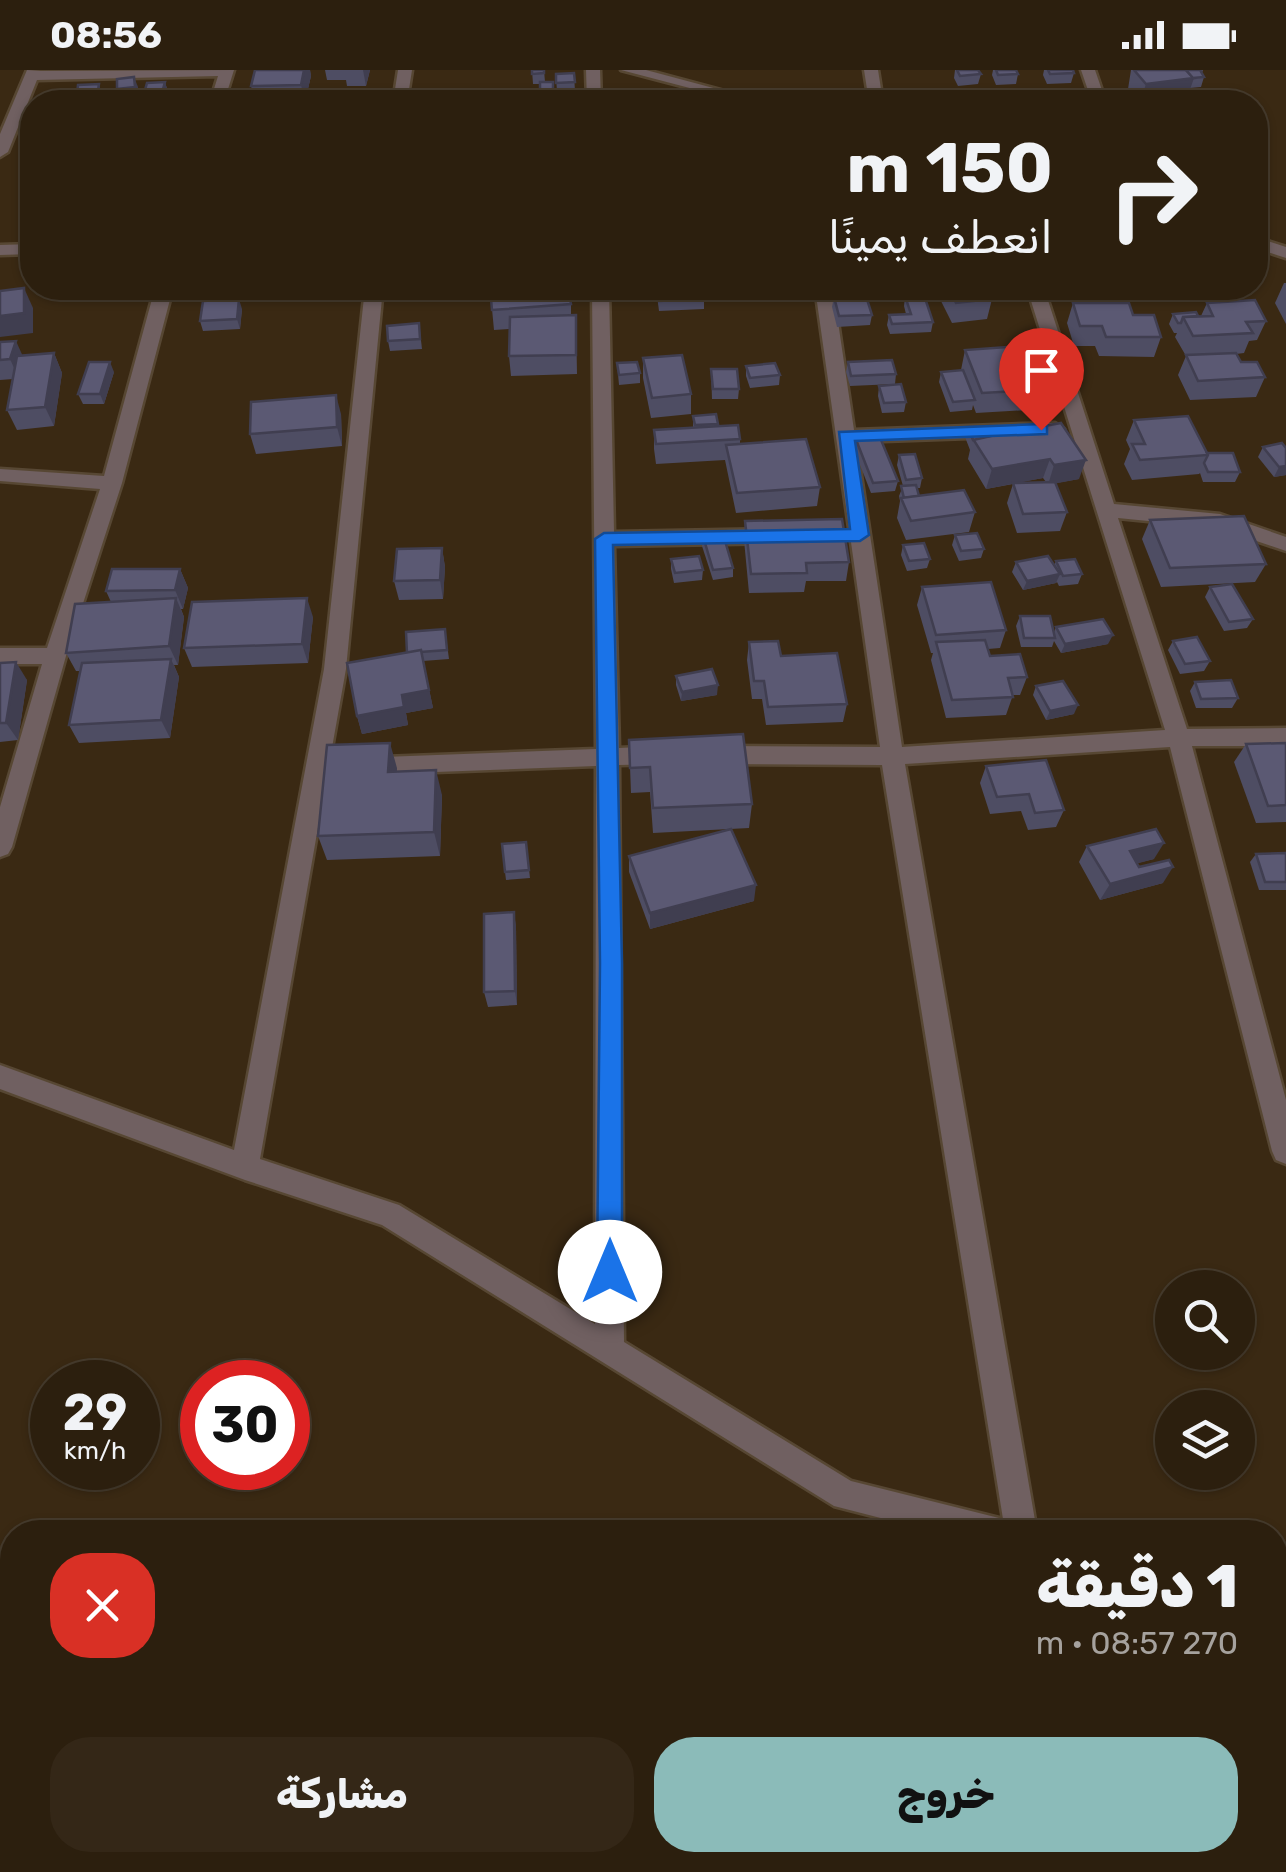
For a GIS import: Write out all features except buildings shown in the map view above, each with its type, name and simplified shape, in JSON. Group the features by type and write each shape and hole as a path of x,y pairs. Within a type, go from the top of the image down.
{"street":[{"path":"628,70 673,76 719,90"},
{"path":"33,73 226,71"},
{"path":"0,152 6,121 20,96"},
{"path":"0,847 55,656 112,483 161,300"},
{"path":"246,1167 335,669 373,300"},
{"path":"600,300 608,755 609,1349"},
{"path":"826,300 846,436 850,535 892,756 1019,1520"},
{"path":"1039,300 1179,738 1286,1151"},
{"path":"846,436 1080,428"},
{"path":"0,476 112,483"},
{"path":"1106,510 1220,521 1286,544"},
{"path":"604,539 801,536"},
{"path":"0,656 55,656"},
{"path":"316,768 608,755 892,756 1179,738 1286,737"},
{"path":"0,1077 246,1167 389,1214 845,1495 948,1520"}],"route":[{"path":"610,1272 611,963 604,539 860,535 846,436 1041,430"}]}
